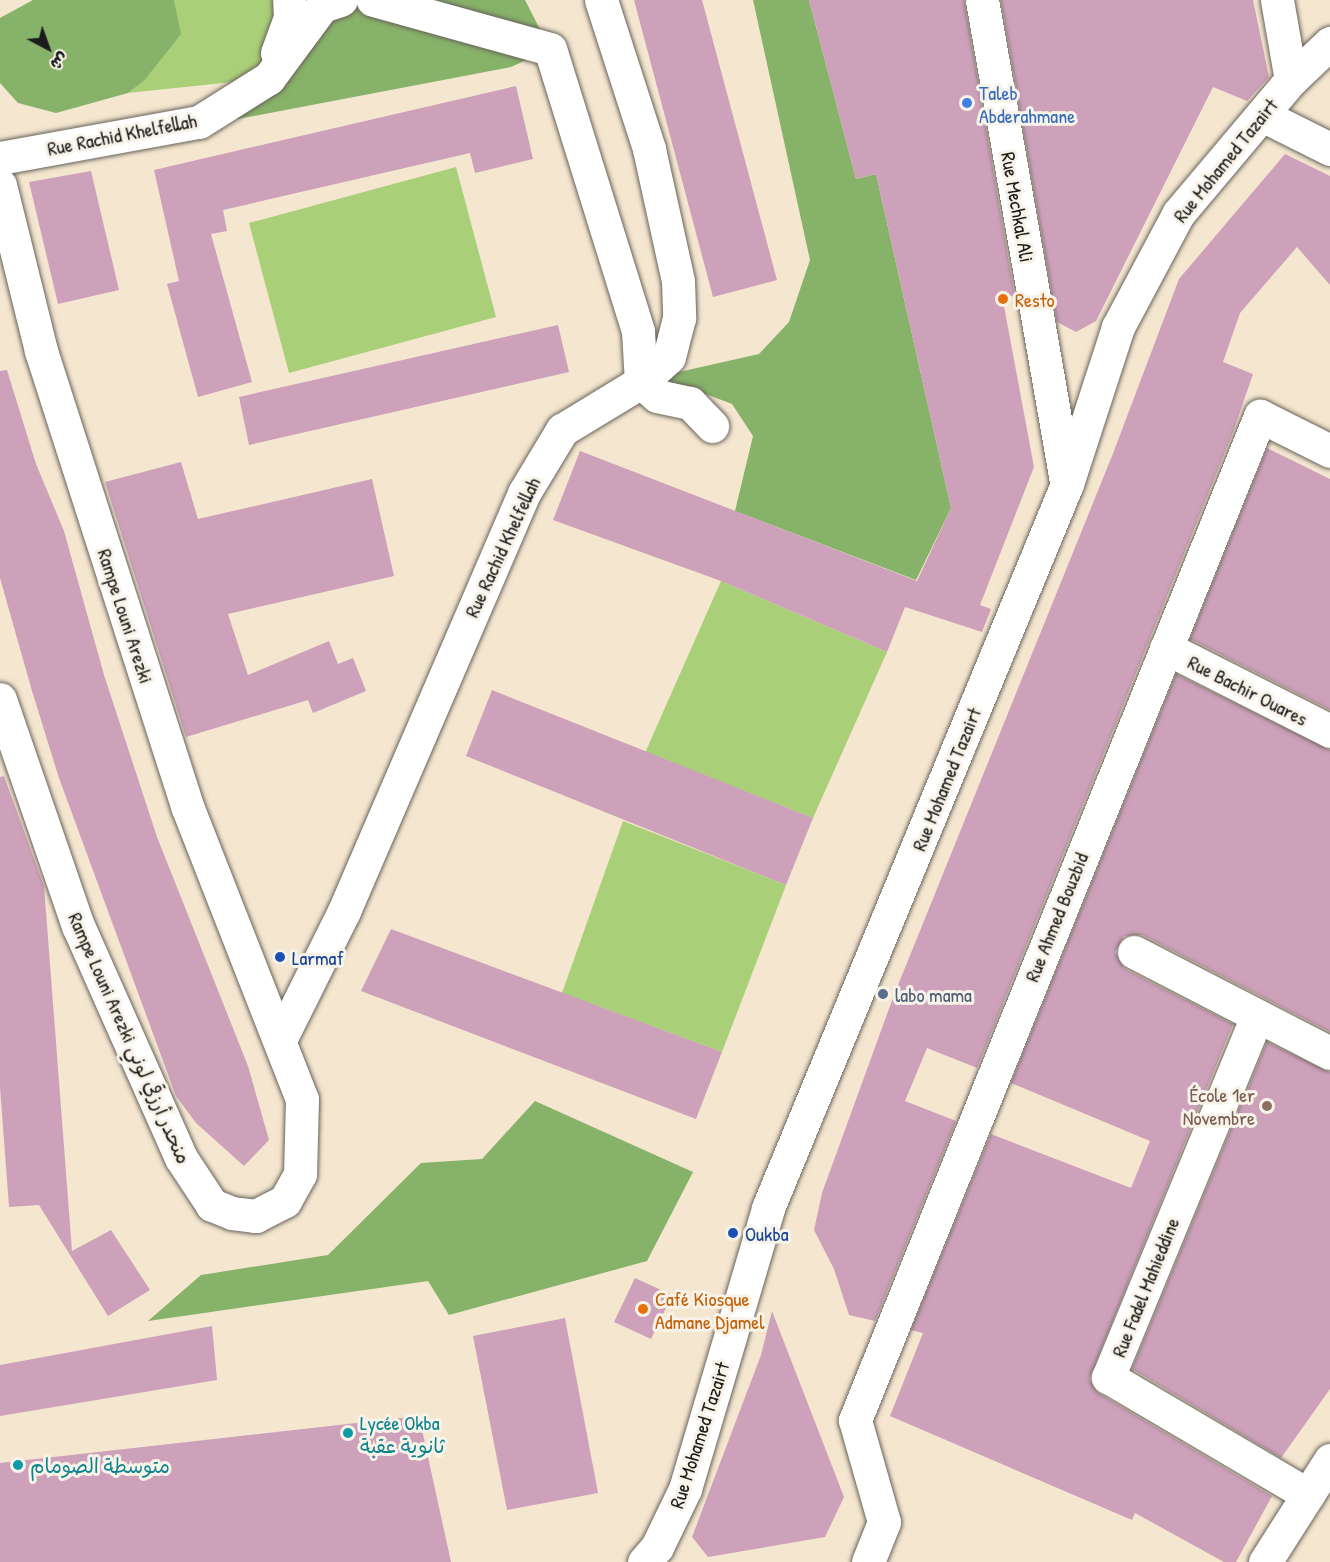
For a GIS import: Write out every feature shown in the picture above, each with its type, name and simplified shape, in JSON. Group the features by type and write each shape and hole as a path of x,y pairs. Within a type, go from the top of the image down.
{"street":[{"path":"268,78 290,17 289,0"},
{"name":"Rue Rachid Khelfellah","path":"0,158 199,122 268,78 322,6 341,0"},
{"path":"374,0 550,49 638,331 641,382 657,396 690,403 712,426"},
{"name":"Rue Rachid Khelfellah","path":"281,1038 344,911 524,493 562,430 641,382 669,357 679,318 678,281 649,149 601,0"},
{"name":"Rue Mechkal Ali","path":"981,0 1067,484"},
{"path":"1277,0 1291,80"},
{"name":"Rue Mohamed Tazairt","path":"644,1562 657,1547 685,1489 768,1208 1067,484 1118,327 1178,214 1291,80 1330,43"},
{"path":"1262,115 1330,149"},
{"name":"Rampe Louni Arezki","path":"0,185 40,351 188,806 281,1038"},
{"name":"Rue Ahmed Bouzbid","path":"868,1562 884,1522 855,1420 1260,416 1330,451"},
{"name":"Rue Bachir Ouares","path":"1166,648 1330,731"},
{"name":"Rampe Louni Arezki منحدر أرزقي لوني","path":"0,699 78,926 181,1158 212,1204 232,1213 256,1216 285,1201 300,1174 302,1099 281,1038"},
{"path":"1134,952 1330,1053"},
{"name":"Rue Fadel Mahieddine","path":"1257,1016 1108,1377 1308,1495"},
{"path":"1265,1562 1330,1460"}],"green space":[{"path":"33,0 174,0 181,34 144,81 128,93 56,113 18,103 0,83 0,18"},
{"path":"174,0 289,0 269,78 128,93 144,81 180,34"},
{"path":"320,0 525,0 550,49 511,67 238,119 199,122 269,78"},
{"path":"753,0 809,0 856,179 876,174 951,508 916,580 735,511 753,436 732,404 687,387 651,387 670,374 759,354 789,322 810,260"},
{"path":"456,167 496,317 289,373 249,223"},
{"path":"721,581 887,652 813,818 645,753"},
{"path":"623,821 786,885 722,1052 562,993"},
{"path":"535,1101 693,1172 647,1261 449,1315 428,1281 148,1321 201,1275 328,1255 421,1163 482,1159"}],"building":[{"path":"634,0 702,0 777,280 713,297"},
{"path":"809,0 964,0 1015,298 1001,290 1034,467 980,605 991,609 982,632 905,607 887,652 721,581 553,520 580,451 917,581 951,508 876,174 856,179"},
{"path":"1001,0 1253,0 1269,77 1247,101 1213,87 1096,321 1076,332 1057,322"},
{"path":"516,86 533,159 475,173 470,153 223,210 227,231 211,234 252,382 198,397 167,284 179,281 154,170"},
{"path":"1285,154 1330,176 1330,285 1297,247 1240,313 1223,362 1253,374 1233,432 977,1068 927,1048 905,1101 956,1121 875,1321 849,1315 834,1269 814,1230 822,1193 894,995 1112,456 1179,279"},
{"path":"91,171 119,290 58,304 29,182"},
{"path":"558,325 569,372 249,445 239,397"},
{"path":"7,370 36,464 64,531 104,675 157,837 248,1066 269,1140 244,1166 196,1123 176,1096 59,778 32,691 0,578 0,371"},
{"path":"1267,448 1330,479 1330,710 1190,639"},
{"path":"181,462 198,519 372,479 394,576 228,614 248,675 329,641 338,664 353,658 366,691 313,713 308,700 186,737 105,482"},
{"path":"1176,674 1330,750 1330,1032 1142,935 1124,936 1115,952 1125,969 1233,1024 1089,1379 1098,1393 1272,1496 1236,1562 1224,1562 1135,1513 1132,1520 890,1416 923,1333 911,1330 991,1134 1131,1188 1150,1141 1011,1083"},
{"path":"492,690 813,818 786,885 466,756"},
{"path":"4,776 44,886 72,1251 111,1230 150,1290 108,1316 39,1205 9,1207 0,1087 0,777"},
{"path":"391,929 722,1052 696,1119 361,991"},
{"path":"1267,1042 1330,1072 1330,1389 1281,1458 1132,1369"},
{"name":"Café Kiosque Admane Djamel","path":"635,1278 672,1295 651,1339 614,1322"},
{"path":"772,1311 844,1497 825,1537 708,1557 692,1537 761,1355"},
{"path":"565,1318 598,1493 507,1510 473,1336"},
{"path":"212,1326 217,1380 0,1416 0,1365"},
{"name":"Lycée Okba ثانوية عقبة","path":"419,1416 451,1562 0,1562 0,1463"}],"place":[{"name":"Taleb Abderahmane","path":"967,103"},
{"name":"Resto","path":"1003,299"},
{"name":"Larmaf","path":"280,957"},
{"name":"labo mama","path":"883,994"},
{"name":"École 1er Novembre","path":"1267,1106"},
{"name":"Oukba","path":"733,1233"},
{"name":"Café Kiosque Admane Djamel","path":"643,1309"},
{"name":"Lycée Okba ثانوية عقبة","path":"348,1433"},
{"name":"متوسطة الصومام","path":"18,1465"}]}
